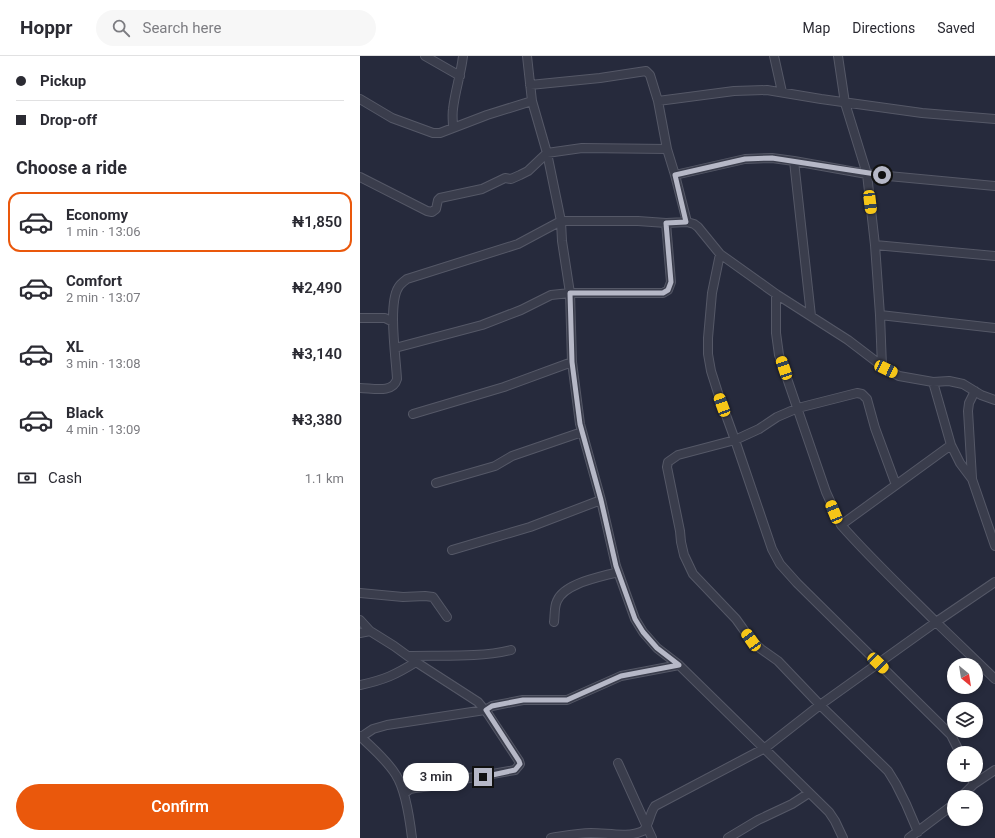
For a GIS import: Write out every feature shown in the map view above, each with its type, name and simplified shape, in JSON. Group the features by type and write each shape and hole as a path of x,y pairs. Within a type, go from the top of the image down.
{"street":[{"path":"425,56 460,76"},
{"path":"453,128 453,110 463,56"},
{"path":"527,56 532,101 547,153 560,221 570,293 572,362 580,424 601,500 618,572 635,619 643,632 657,648 679,665 829,812 835,820 843,838"},
{"path":"774,56 782,92"},
{"path":"838,56 845,103 862,164 867,174 875,245 882,367"},
{"path":"530,84 600,78 646,71 650,74 658,101 667,149 686,222"},
{"path":"658,101 734,91 767,90 845,103 922,113 995,119"},
{"path":"360,99 392,118 433,134 440,133 487,115 532,101"},
{"path":"360,176 427,211 432,212 436,209 440,198 482,189 505,178 511,179 520,176 528,171 547,153 582,148 667,149"},
{"path":"675,175 745,159 772,158 867,174 995,186"},
{"path":"794,161 811,316"},
{"path":"360,388 388,389 394,386 397,379 393,306 397,288 402,282 518,244 560,221 638,221 666,223 686,222 694,224 720,254 776,294 848,340 882,367 899,376 933,382 948,381 963,384 981,395 995,400"},
{"path":"395,348 482,325 521,310 551,295 570,293 663,293 668,290 671,282 666,223"},
{"path":"875,245 995,256"},
{"path":"720,254 712,293 708,354 711,371 718,393 772,549 780,564 797,583 950,735 956,746"},
{"path":"776,294 776,333 779,355 826,492 841,525 863,550 995,679"},
{"path":"880,316 995,328"},
{"path":"360,318 385,318 393,322"},
{"path":"413,414 504,387 572,362"},
{"path":"933,382 952,445 960,463 972,479"},
{"path":"975,391 969,403 968,411 972,479 995,546"},
{"path":"896,485 875,428 867,400 862,394 853,394 798,408 777,417 759,429 735,440 678,455 668,462 667,467 684,555 693,574 736,620 751,640 778,661 820,705 888,771 906,804 918,832"},
{"path":"436,483 495,466 512,456 582,432"},
{"path":"841,525 952,445"},
{"path":"452,550 530,527 601,500"},
{"path":"554,622 555,606 558,599 564,592 577,584 618,572"},
{"path":"551,838 591,833 626,837 638,834 647,826 651,811 660,803 765,748 820,705 878,663 995,582"},
{"path":"360,593 403,597 434,597 447,617"},
{"path":"360,620 370,631 478,702 486,710 520,764 515,770 458,780 447,784 415,788 406,791 404,794"},
{"path":"360,633 370,631"},
{"path":"408,656 481,655 497,654 511,650"},
{"path":"360,685 396,674 416,662"},
{"path":"412,838 404,794 395,772 361,737 373,729 387,725 486,710 492,706 523,700 567,700 621,676 679,665"},
{"path":"618,763 652,838"},
{"path":"968,790 974,784 994,771"},
{"path":"728,838 758,820 792,804 809,793"},
{"path":"909,838 947,809"}],"route":[{"path":"483,777 515,770 520,764 486,710 492,706 523,700 567,700 621,676 679,665 657,648 643,632 635,619 616,566 601,500 580,424 572,362 570,293 663,293 668,290 671,282 666,223 686,222 675,175 721,163 745,159 772,158 867,174 882,175"}]}
